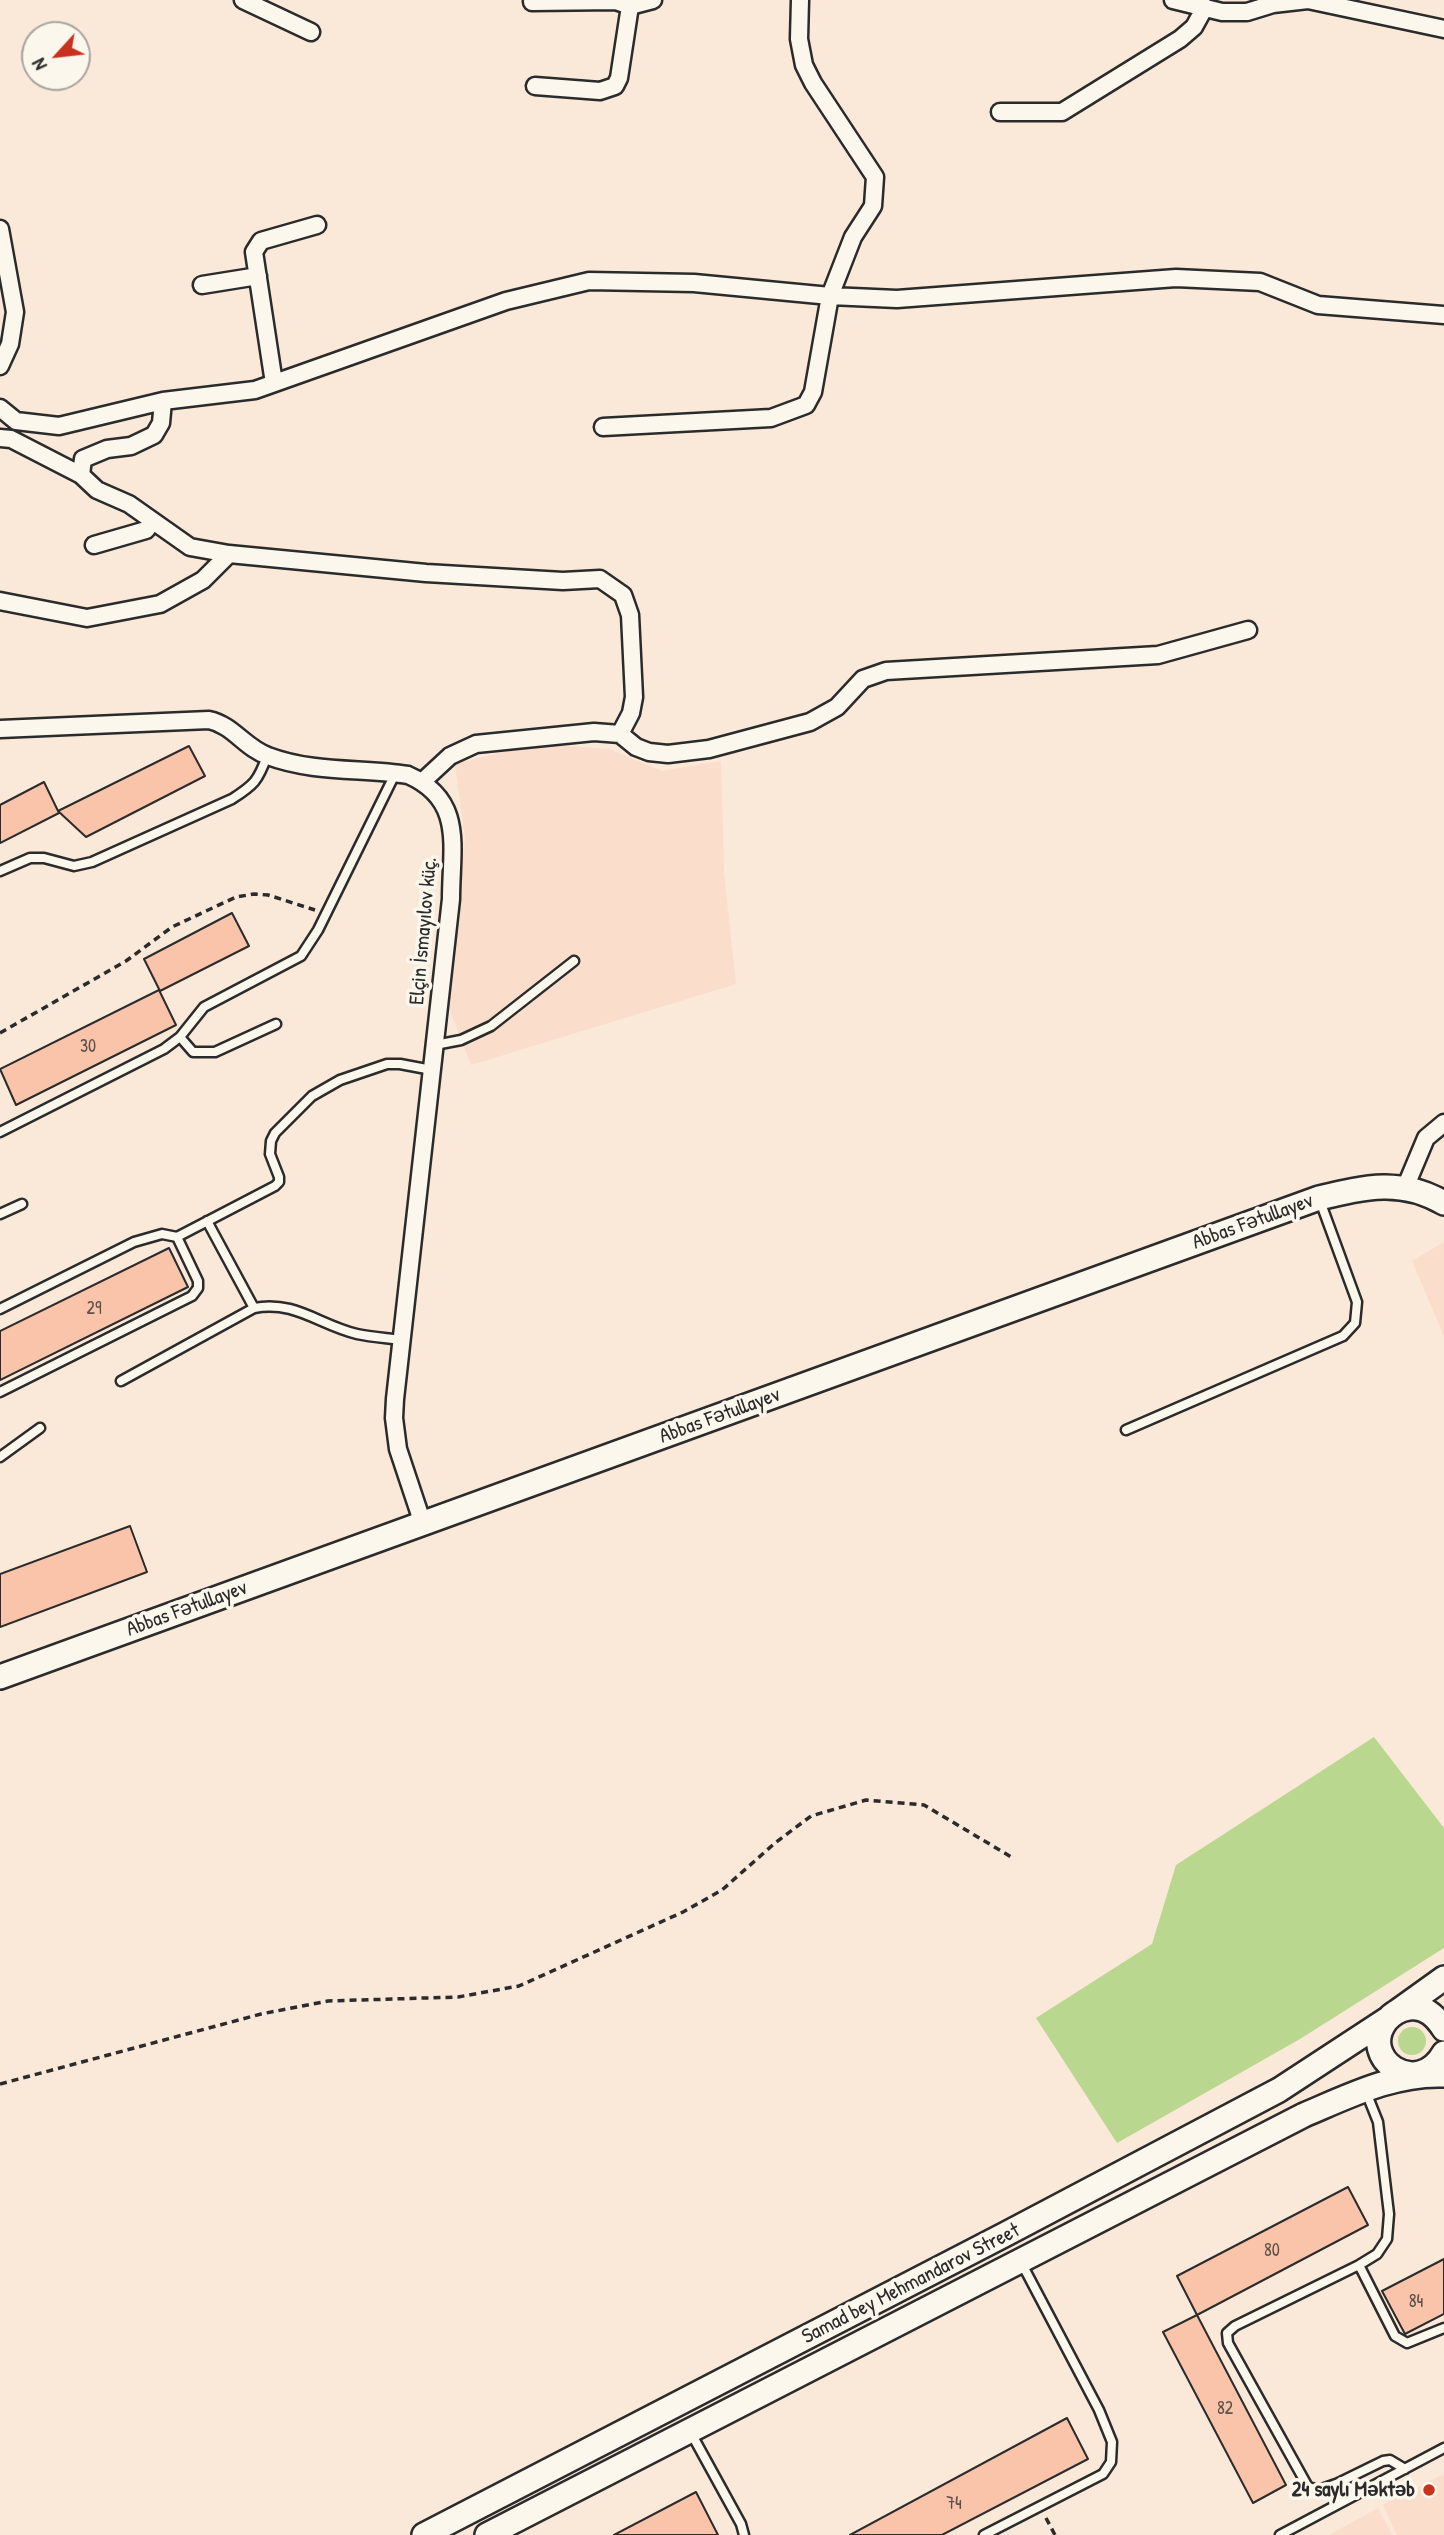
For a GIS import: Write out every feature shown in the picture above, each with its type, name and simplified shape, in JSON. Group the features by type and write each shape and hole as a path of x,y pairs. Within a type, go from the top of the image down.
{"main road":[{"name":"Abbas Fətullayev","path":"0,1677 1320,1198 1381,1186 1405,1188 1442,1198"},
{"name":"Samad bey Mehmandarov Street","path":"424,2535 992,2242 1267,2096 1328,2059 1444,1978"},
{"path":"1444,2029 1438,2020 1419,2008 1408,2008 1393,2014 1379,2036 1383,2057 1398,2072 1444,2075"},
{"path":"1419,2074 1430,2070 1444,2053"},
{"name":"Samad bey Mehmandarov Street","path":"487,2535 1304,2115 1365,2090 1419,2074"}],"street":[{"path":"243,0 311,32"},
{"path":"532,2 616,1 630,6 653,0"},
{"path":"603,427 771,418 806,405 813,392 830,296 853,237 873,206 875,177 804,65 799,39 800,0"},
{"path":"1173,0 1222,12 1247,12 1273,4 1308,0 1444,29"},
{"path":"535,86 600,90 615,86 619,78 630,6"},
{"path":"1000,112 1062,112 1074,106 1180,39 1194,27 1205,7"},
{"path":"274,383 254,252 261,240 317,225"},
{"path":"0,229 15,312 10,344 0,366"},
{"path":"202,285 258,276"},
{"path":"0,408 16,421 59,426 163,401 255,390 506,301 589,281 694,283 830,296 897,299 1176,278 1260,282 1318,305 1444,315"},
{"path":"81,475 83,459 107,449 131,446 154,435 161,423 163,401"},
{"path":"0,438 11,439 81,475 97,490 129,504 190,547 229,554 426,573 563,581 600,579 623,595 630,615 634,697 631,713 620,734"},
{"path":"94,545 146,530 153,521"},
{"path":"0,601 86,618 160,604 203,580 229,554"},
{"path":"423,782 450,755 476,744 594,732 620,734 636,747 649,752 668,754 709,749 810,722 837,707 863,679 886,671 1158,655 1248,630"},
{"name":"Elçin İsmayılov küç.","path":"0,729 209,720 219,722 249,746 267,756 294,764 395,773 423,782 441,797 449,813 451,832 451,899 394,1418 402,1468 423,1524"},
{"path":"1405,1188 1426,1139 1444,1123"}],"lane":[{"path":"0,871 30,858 44,858 74,866 92,862 232,799 252,787 259,779 267,756"},
{"path":"0,1132 164,1049 180,1037 204,1007 301,956 327,913 395,773"},
{"path":"435,1045 461,1040 491,1026 574,961"},
{"path":"180,1037 193,1052 215,1052 276,1024"},
{"path":"0,1309 134,1242 162,1234 177,1237 279,1182 271,1154 271,1141 275,1133 312,1096 327,1086 387,1064 432,1070"},
{"path":"1126,1430 1342,1336 1355,1324 1357,1302 1320,1198"},
{"path":"0,1214 22,1204"},
{"path":"206,1221 254,1308"},
{"path":"0,1392 192,1296 198,1288 198,1281 177,1237"},
{"path":"121,1381 254,1308 294,1308 357,1334 401,1340"},
{"path":"0,1457 40,1428"},
{"path":"1365,2090 1378,2122 1389,2214 1387,2239 1377,2254 1359,2265 1235,2326 1227,2333 1228,2343 1308,2487 1319,2490 1383,2461 1390,2460 1405,2469"},
{"path":"984,2535 1103,2474 1111,2462 1112,2442 1099,2410 1021,2261"},
{"path":"1359,2265 1395,2336 1407,2343 1444,2328"},
{"path":"690,2431 741,2524 744,2535"},
{"path":"1280,2535 1444,2448"}],"path":[{"path":"0,1033 127,961 172,927 236,897 268,895 327,913"},
{"path":"0,2084 261,2014 328,2001 458,1997 519,1986 683,1912 722,1890 775,1843 811,1816 866,1800 924,1805 1013,1858"},
{"path":"1040,2507 1055,2535"}],"shaded area":[{"path":"549,745 609,749 662,771 721,761 724,873 736,984 471,1065 449,1008 465,838 455,764 512,750"},
{"path":"1444,1242 1444,1336 1412,1261"},
{"name":"24 saylı Məktəb","path":"1444,2474 1444,2535 1397,2535 1383,2505"},
{"path":"1378,2508 1392,2535 1329,2535"}],"green space":[{"path":"1374,1737 1444,1828 1444,1948 1300,2039 1117,2143 1036,2018 1152,1944 1176,1865"},
{"path":"1412,2027 1422,2031 1426,2041 1422,2051 1412,2055 1402,2051 1398,2041 1402,2031"}],"building":[{"path":"189,746 205,776 86,837 58,811"},
{"path":"44,782 59,813 0,843 0,805"},
{"path":"232,913 249,946 160,991 144,959"},
{"path":"159,990 176,1025 16,1105 0,1069"},
{"path":"169,1248 188,1287 0,1380 0,1331"},
{"path":"130,1526 147,1572 0,1627 0,1574"},
{"path":"1348,2187 1368,2225 1197,2315 1177,2276"},
{"path":"1444,2259 1444,2314 1405,2334 1382,2291"},
{"path":"1197,2315 1286,2485 1253,2503 1163,2332"},
{"path":"1067,2418 1088,2459 942,2535 850,2535"},
{"path":"696,2492 718,2535 614,2535"}],"place":[{"name":"24 saylı Məktəb","path":"1429,2490"}]}
